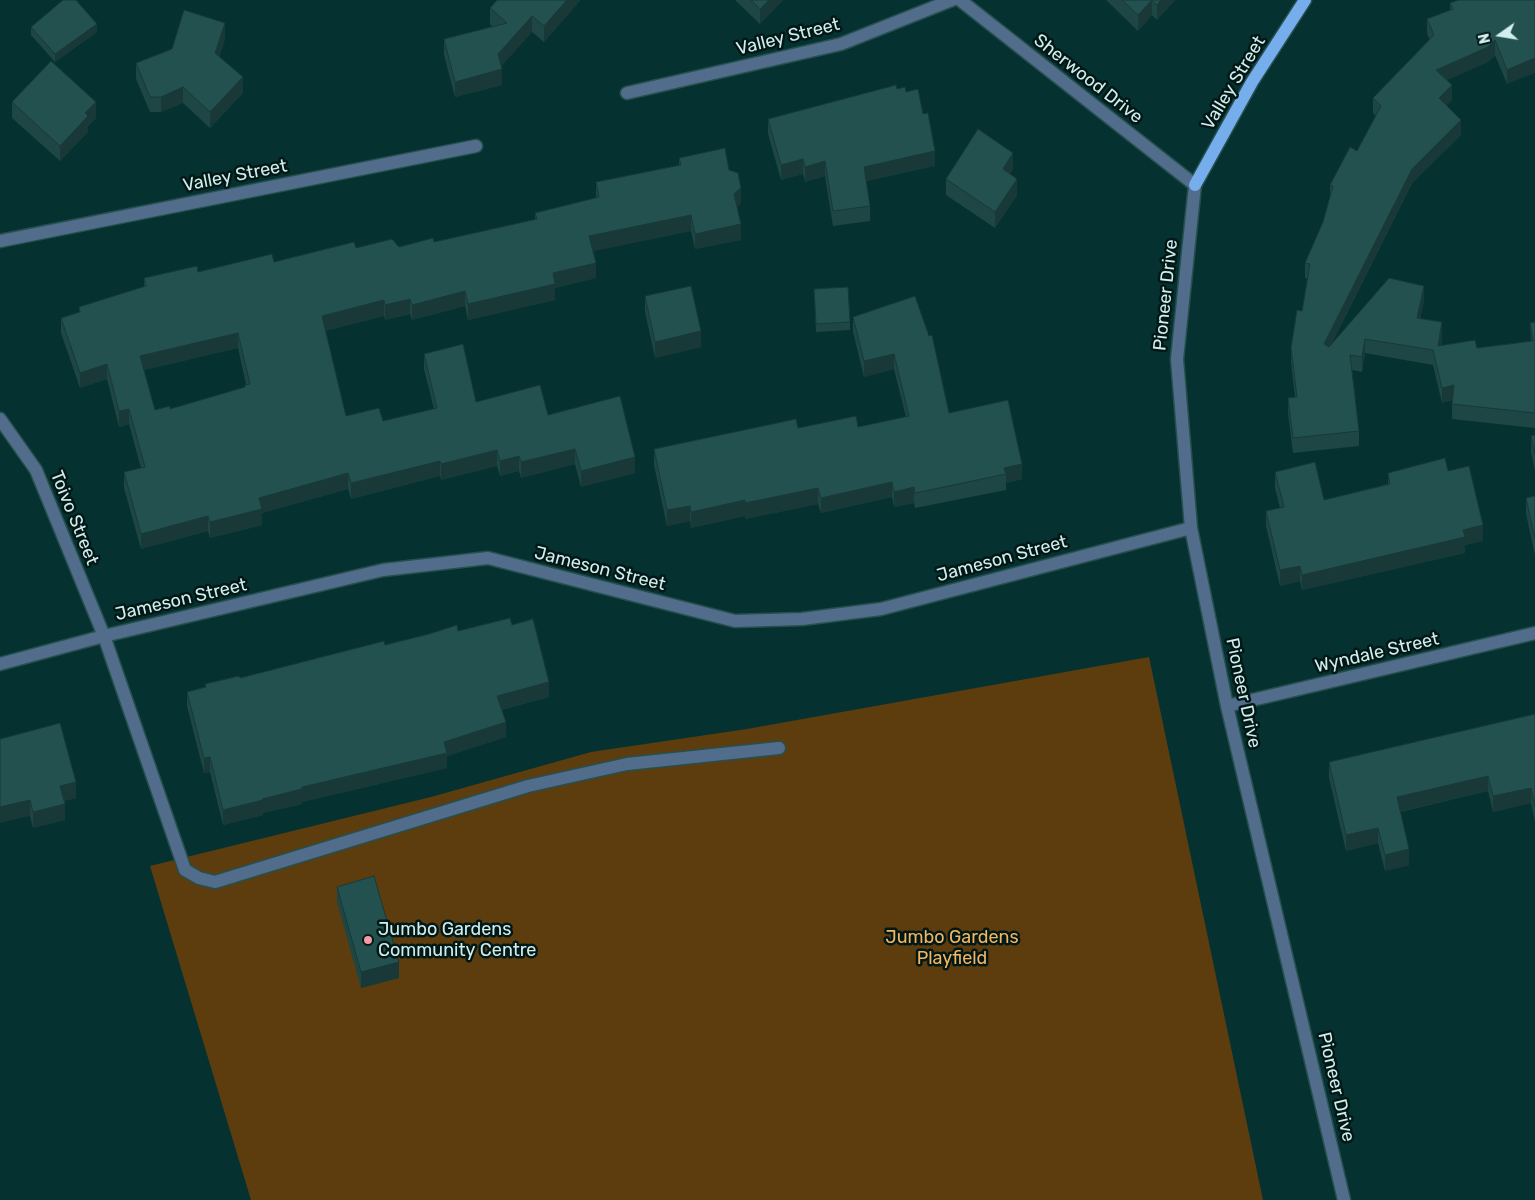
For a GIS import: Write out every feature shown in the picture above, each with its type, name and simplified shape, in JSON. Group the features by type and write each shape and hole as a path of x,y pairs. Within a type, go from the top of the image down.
{"main road":[{"name":"Valley Street","path":"1195,185 1252,82 1305,0"}],"street":[{"name":"Valley Street","path":"627,94 841,44 952,0"},
{"name":"Sherwood Drive","path":"960,0 1195,185"},
{"name":"Valley Street","path":"0,241 476,146"},
{"name":"Pioneer Drive","path":"1195,185 1177,359 1191,528 1227,706 1344,1200"},
{"name":"Toivo Street","path":"0,419 36,470 104,636 185,870 199,878 215,882 528,786 627,764 779,748"},
{"name":"Jameson Street","path":"0,664 104,636 383,570 488,558 736,621 802,619 881,609 1191,528"},
{"name":"Wyndale Street","path":"1227,706 1535,633"}],"green space":[{"name":"Jumbo Gardens Playfield","path":"1149,657 1263,1200 251,1200 150,866 431,797 591,752 747,729"}],"building":[{"path":"63,0 76,0 97,24 55,54 31,27"},
{"path":"497,0 567,0 544,26 532,16 498,54 502,69 455,82 444,39 507,23 490,8"},
{"path":"751,0 769,0 760,9"},
{"path":"1122,0 1152,0 1138,15"},
{"path":"1152,0 1161,0 1157,5"},
{"path":"1458,0 1535,0 1535,58 1507,70 1495,40 1488,47 1436,70 1452,85 1439,98 1461,120 1412,169 1324,344 1329,347 1389,278 1424,286 1417,318 1442,322 1438,346 1475,340 1477,348 1533,341 1530,323 1535,322 1535,413 1452,404 1454,385 1442,388 1433,350 1365,339 1362,357 1350,355 1359,431 1293,438 1288,398 1297,397 1291,348 1297,310 1302,311 1310,264 1305,263 1323,222 1333,186 1330,185 1350,147 1357,151 1381,106 1373,98 1434,35 1427,19 1453,9 1450,3"},
{"path":"184,10 225,23 215,53 243,77 210,112 183,87 161,97 150,97 136,63 172,49"},
{"path":"51,61 96,102 85,113 88,116 60,146 12,102"},
{"path":"896,85 897,89 905,87 906,92 918,89 923,114 928,113 935,151 864,167 870,206 833,211 825,161 805,167 803,159 781,165 768,119"},
{"path":"978,129 1013,153 1003,169 1017,179 995,212 946,179"},
{"path":"725,148 729,170 738,173 741,188 734,194 741,224 695,234 691,215 589,236 596,263 553,273 555,284 468,304 465,291 412,305 410,299 385,305 384,300 322,316 346,416 379,408 383,421 437,408 424,354 463,344 476,402 540,385 548,415 620,396 635,457 581,471 575,449 521,462 519,456 500,461 497,450 441,464 440,461 351,483 348,473 259,498 262,509 210,522 208,516 141,534 124,472 145,467 129,409 119,411 107,364 80,373 61,318 80,312 79,307 146,286 144,278 197,266 198,272 272,254 274,262 354,242 356,248 392,239 399,247 433,238 434,242 537,219 535,213 599,197 596,182 681,165 679,158","holes":["238,333 250,384 170,409 170,406 155,410 140,356"]},
{"path":"691,286 701,331 655,342 645,296"},
{"path":"848,287 850,322 816,324 814,289"},
{"path":"915,296 929,336 932,335 949,413 1008,400 1022,464 1004,468 1006,474 915,493 914,487 894,492 892,482 821,498 818,488 745,503 745,500 691,512 690,506 667,510 654,449 796,419 798,428 856,416 858,427 909,416 894,354 864,361 853,317"},
{"path":"1535,435 1535,455 1531,436"},
{"path":"1445,458 1448,471 1469,466 1483,525 1463,530 1465,537 1302,575 1300,566 1280,570 1266,511 1284,507 1275,472 1315,462 1324,500 1390,484 1388,473"},
{"path":"1535,496 1535,539 1526,498"},
{"path":"510,618 512,625 533,619 549,682 497,696 506,722 444,742 447,753 302,787 302,789 223,810 210,757 204,758 187,692 206,687 205,684 239,676 240,678 384,641 385,645 457,625 458,631"},
{"path":"1535,714 1535,807 1531,788 1493,796 1488,776 1397,797 1409,849 1385,855 1378,828 1346,835 1329,762"},
{"path":"60,723 76,782 60,786 65,804 33,812 30,800 0,807 0,739"},
{"name":"Jumbo Gardens Community Centre","path":"374,876 399,962 361,972 337,887"}],"place":[{"name":"Jumbo Gardens Community Centre","path":"368,940"}]}
